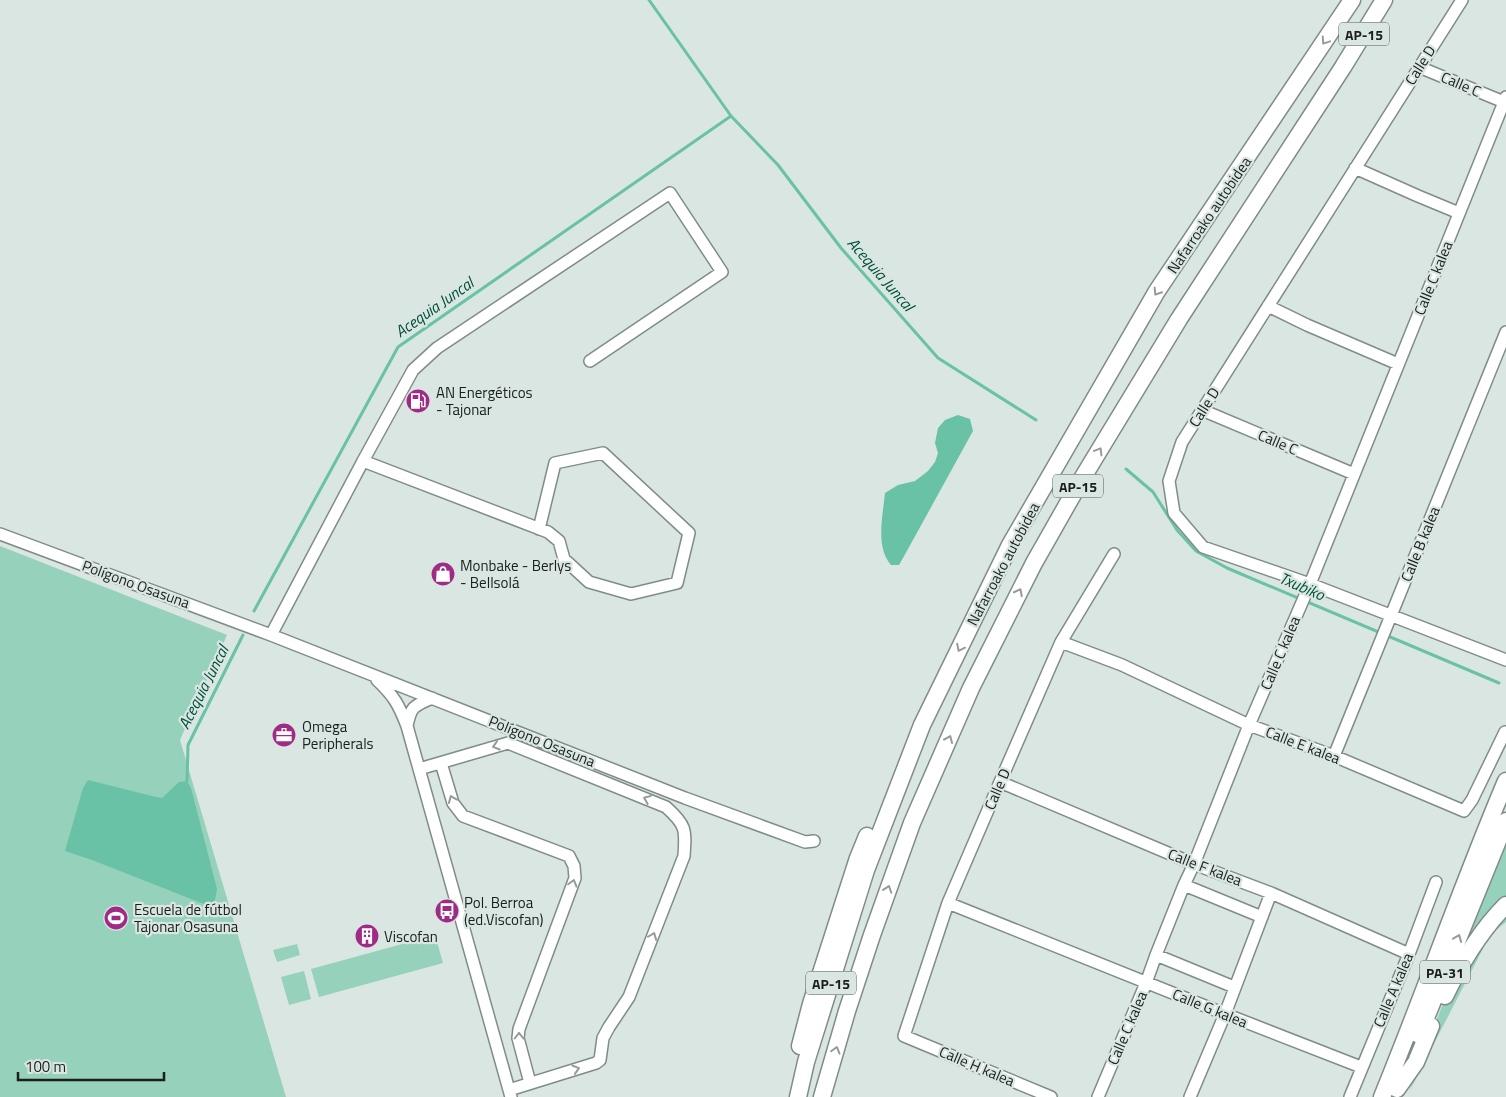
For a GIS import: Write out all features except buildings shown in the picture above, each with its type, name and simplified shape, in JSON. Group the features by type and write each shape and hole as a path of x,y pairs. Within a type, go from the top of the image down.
{"highway":[{"name":"Nafarroako autobidea","path":"798,1097 806,1062 866,870 922,725 1010,545 1157,291 1352,0"},
{"name":"AP-15","path":"1343,67 1384,0"},
{"path":"1343,67 1377,29 1397,0"},
{"name":"Nafarroako autobidea","path":"822,1097 847,1011 912,823 967,697 1034,563 1070,498 1169,335 1343,67"},
{"path":"788,1097 811,1004 858,858 894,770 922,725"},
{"name":"PA-31","path":"1382,1097 1411,1026 1457,901 1506,781"},
{"path":"1498,798 1500,814 1492,835 1492,841 1503,849"},
{"name":"PA-31","path":"1396,1093 1503,849 1506,822"},
{"path":"1457,901 1471,884 1483,856 1491,849 1503,849"},
{"path":"1396,1093 1416,1062 1433,1021 1465,957 1491,920 1506,905"}],"street":[{"name":"Calle D","path":"1462,0 1182,442 1169,481 1174,513 1203,547 1310,584 1506,660"},
{"name":"Calle C","path":"1419,67 1505,99"},
{"name":"Calle C kalea","path":"1098,1097 1146,983 1249,725 1310,584 1505,99"},
{"path":"1356,168 1459,213"},
{"path":"271,634 413,370 437,348 670,192 722,272 590,361"},
{"path":"1268,306 1398,364"},
{"name":"Calle B kalea","path":"1334,756 1506,332"},
{"name":"Calle C","path":"1202,410 1354,474"},
{"path":"363,461 539,529 548,532 559,541 564,559 589,582 631,594 677,583 689,533 603,453 555,463 539,529"},
{"name":"Polígono Osasuna","path":"0,534 271,634 685,798 805,842 814,842"},
{"name":"Calle D","path":"904,1036 948,903 1000,782 1061,642 1114,554"},
{"name":"Calle E kalea","path":"1061,642 1122,665 1249,725 1334,756 1464,811 1472,800 1505,732"},
{"path":"372,675 390,692 400,706 408,726 419,768 510,1093 530,1083 596,1063 600,1060 603,1038 629,998 684,856 686,835 680,820 666,807 508,743 419,768"},
{"path":"408,726 410,713 418,703 432,698"},
{"path":"441,763 453,803 463,816 569,856 574,866 575,878 519,1029 518,1038 530,1083"},
{"name":"Calle F kalea","path":"1000,782 1194,864 1272,893 1409,954"},
{"name":"Calle A kalea","path":"1350,1097 1409,954 1436,882"},
{"path":"1184,885 1262,917"},
{"path":"1190,1097 1225,1014 1272,893"},
{"name":"Calle G kalea","path":"948,903 1361,1067"},
{"path":"1156,955 1234,987"},
{"name":"Calle H kalea","path":"904,1036 1051,1097"}],"shaded area":[{"path":"958,415 970,419 973,431 899,565 891,565 883,549 881,530 885,493 898,485 915,481 928,471 935,462 938,453 935,443 938,428 945,420"},
{"name":"Escuela de fútbol Tajonar Osasuna","path":"0,546 227,635 180,740 286,1097 0,1097"},
{"path":"88,780 162,798 179,782 187,781 191,788 217,889 215,900 209,906 65,851 83,788"},
{"path":"1506,840 1506,922 1490,935 1409,1092"},
{"path":"435,935 443,963 319,997 311,969"},
{"path":"297,944 300,955 277,962 273,950"},
{"path":"304,971 311,999 289,1005 281,977"}],"waterway":[{"name":"Acequia Juncal","path":"649,0 731,116 778,165 841,248 938,358 1036,420"},
{"name":"Acequia Juncal","path":"254,611 398,347 731,116"},
{"name":"Txubiko","path":"1126,469 1153,492 1177,530 1196,551 1227,568 1499,683"},
{"name":"Acequia Juncal","path":"187,781 188,745 243,635"}],"place":[{"name":"AN Energéticos - Tajonar","path":"418,401"},
{"name":"Monbake - Berlys - Bellsolá","path":"443,574"},
{"name":"Omega Peripherals","path":"284,735"},
{"name":"Pol. Berroa (ed.Viscofan)","path":"447,911"},
{"name":"Escuela de fútbol Tajonar Osasuna","path":"116,918"},
{"name":"Viscofan","path":"367,936"}]}
